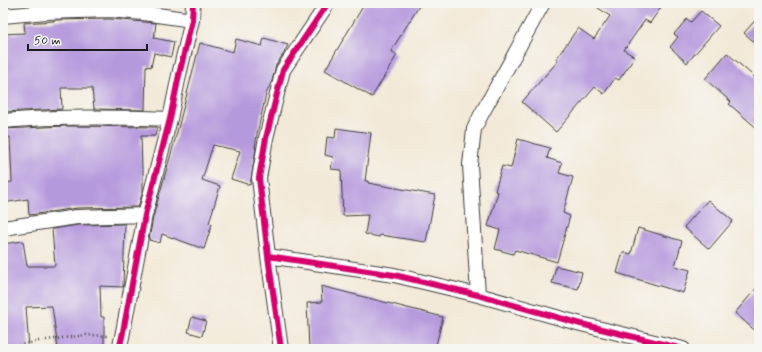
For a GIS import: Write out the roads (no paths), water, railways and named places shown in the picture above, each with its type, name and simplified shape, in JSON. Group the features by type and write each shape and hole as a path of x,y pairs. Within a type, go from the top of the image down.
{"street":[{"path":"121,343 145,215 170,119 192,20 194,3"},
{"path":"281,349 259,178 266,138 283,70 328,3"},
{"path":"478,295 470,165 474,129 543,3"},
{"path":"3,16 46,12 110,10 143,12 192,20"},
{"path":"3,121 122,117 170,119"},
{"path":"3,228 77,217 145,215"},
{"path":"268,256 394,275 478,295 581,324 683,349"}]}
